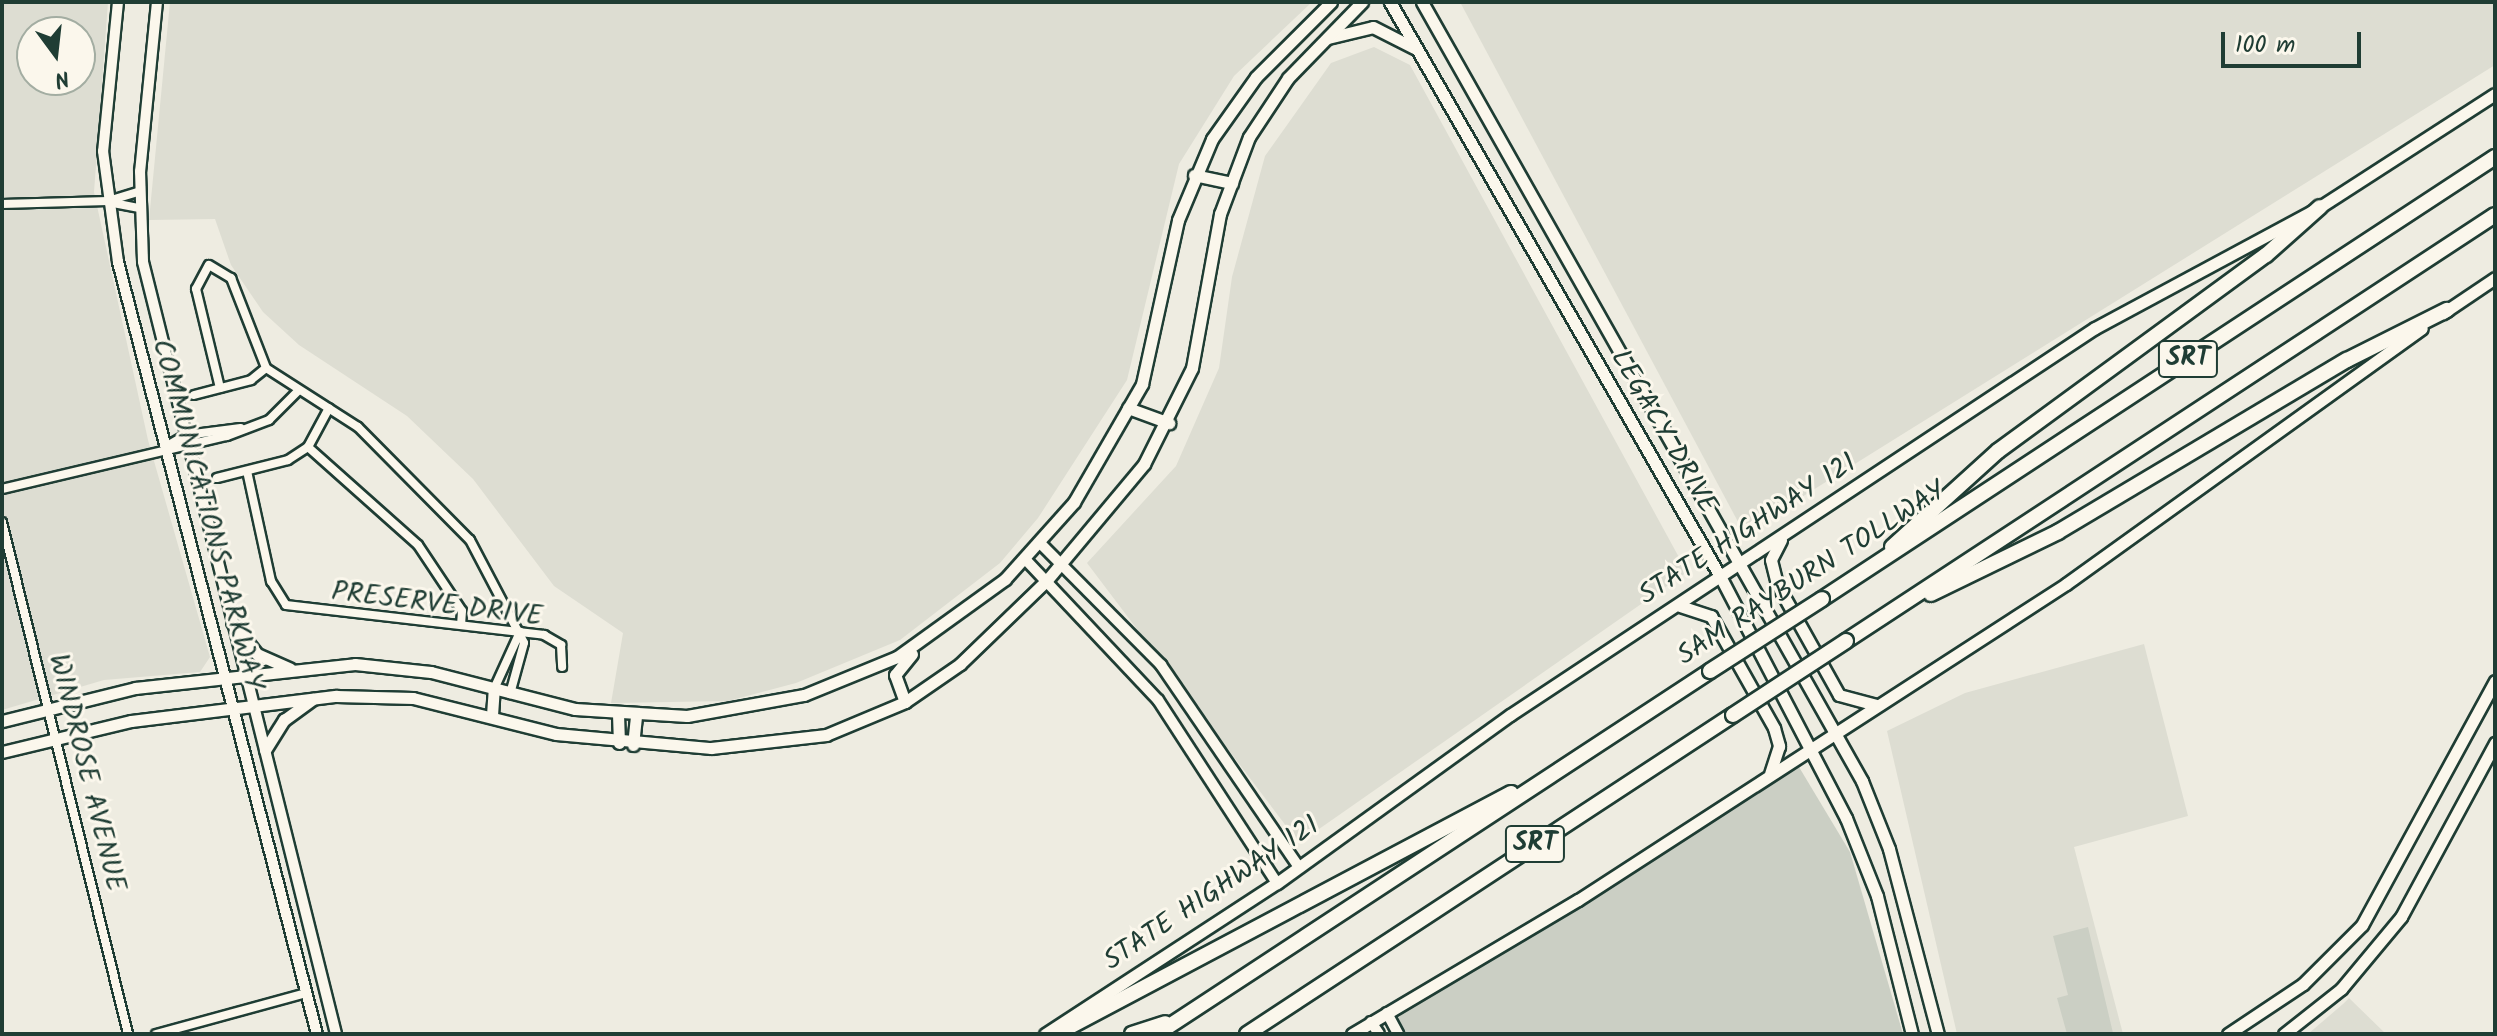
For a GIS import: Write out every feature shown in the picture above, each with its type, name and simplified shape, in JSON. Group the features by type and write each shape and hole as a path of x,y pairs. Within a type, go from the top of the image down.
{"highway":[{"name":"SAM RAYBURN TOLLWAY","path":"1157,1034 2495,157"},
{"path":"1881,560 1911,523 1998,451 2266,255 2320,207"},
{"name":"SRT","path":"1247,1034 2495,215"},
{"path":"1887,615 2058,532 2347,360 2447,310"},
{"path":"1056,1034 1562,768"},
{"path":"1132,1034 1181,1018"}],"main road":[{"path":"905,702 895,675 902,662 1042,545 1128,408 1147,368 1194,175 1248,87 1331,2"},
{"path":"2,752 233,706 315,698 413,698 633,745 787,744 905,702 960,664 1062,565 1115,506 1169,423 1202,334 1232,183 1272,99 1362,2"},
{"name":"LEGACY DRIVE","path":"1390,2 1721,578 1809,748 1869,872 1912,1034"},
{"name":"LEGACY DRIVE","path":"1422,2 1743,563 1836,732 1889,849 1938,1034"},
{"path":"1324,40 1373,27 1399,35 1423,56"},
{"name":"STATE HIGHWAY 121","path":"1045,1034 1277,883 1676,606 2095,328 2320,207 2495,94"},
{"path":"1194,175 1232,183"},
{"path":"1352,1034 1836,732 2183,504 2495,278"},
{"path":"1128,408 1169,423"},
{"path":"1781,539 1771,560 1777,584 1839,695 1878,705"},
{"path":"1676,606 1711,616 1774,728 1779,746 1770,774"},
{"path":"232,622 257,654 291,669"},
{"path":"2,721 48,709 226,677 291,669 378,664 510,694 618,714 687,716 804,695 897,657 950,623"},
{"path":"2228,1034 2303,984 2362,925 2495,681"},
{"path":"492,715 494,689"},
{"path":"492,715 510,694"},
{"path":"265,750 284,720 315,698"},
{"path":"618,714 619,743"},
{"path":"633,745 636,715"},
{"path":"2284,1034 2341,989 2401,917 2495,743"}],"street":[{"name":"COMMUNICATIONS PARKWAY","path":"118,2 103,130 108,201 164,448 317,1034"},
{"name":"COMMUNICATIONS PARKWAY","path":"157,2 139,208 155,321 336,1034"},
{"path":"108,201 140,191"},
{"path":"2,204 108,201 139,208"},
{"path":"220,388 196,289 209,265 231,278 266,368 329,408 445,509 503,591 524,643 510,694"},
{"path":"194,395 220,388 266,368"},
{"path":"2,489 269,420 298,391"},
{"path":"217,478 247,471 308,447 329,408"},
{"path":"308,447 418,545 462,611 461,624"},
{"name":"PRESERVE DRIVE","path":"247,471 267,570 286,605 520,632 561,645 562,667"},
{"name":"WINDROSE AVENUE","path":"2,522 128,1034"},
{"path":"1042,545 1161,665 1299,867"},
{"path":"1026,560 1158,700 1277,883"},
{"path":"494,689 520,632"},
{"path":"156,1034 306,993"},
{"path":"1387,1013 1398,1034"},
{"path":"1371,1022 1379,1034"}],"shaded area":[{"path":"2,2 108,2 94,192 148,440 210,657 200,672 104,680 2,710"},
{"path":"170,2 1312,2 1234,76 1179,164 1127,380 1038,518 1000,563 900,640 796,683 728,701 611,703 623,633 554,586 473,479 407,416 299,345 263,312 231,265 215,219 149,220"},
{"path":"1460,2 2495,2 2495,65 1744,533"},
{"path":"1374,47 1410,65 1687,572 1299,843 1087,563 1176,466 1219,368 1232,277 1265,156 1331,63"},
{"path":"2144,644 2188,816 2074,847 2123,1034 1957,1034 1887,731 1965,693"},
{"path":"1799,767 1850,852 1903,1034 1403,1034 1398,1018 1404,1012"},
{"path":"2088,927 2113,1033 2067,1034 2057,998 2068,995 2053,936"},
{"path":"2349,998 2386,1034 2308,1034 2343,1004"}]}
